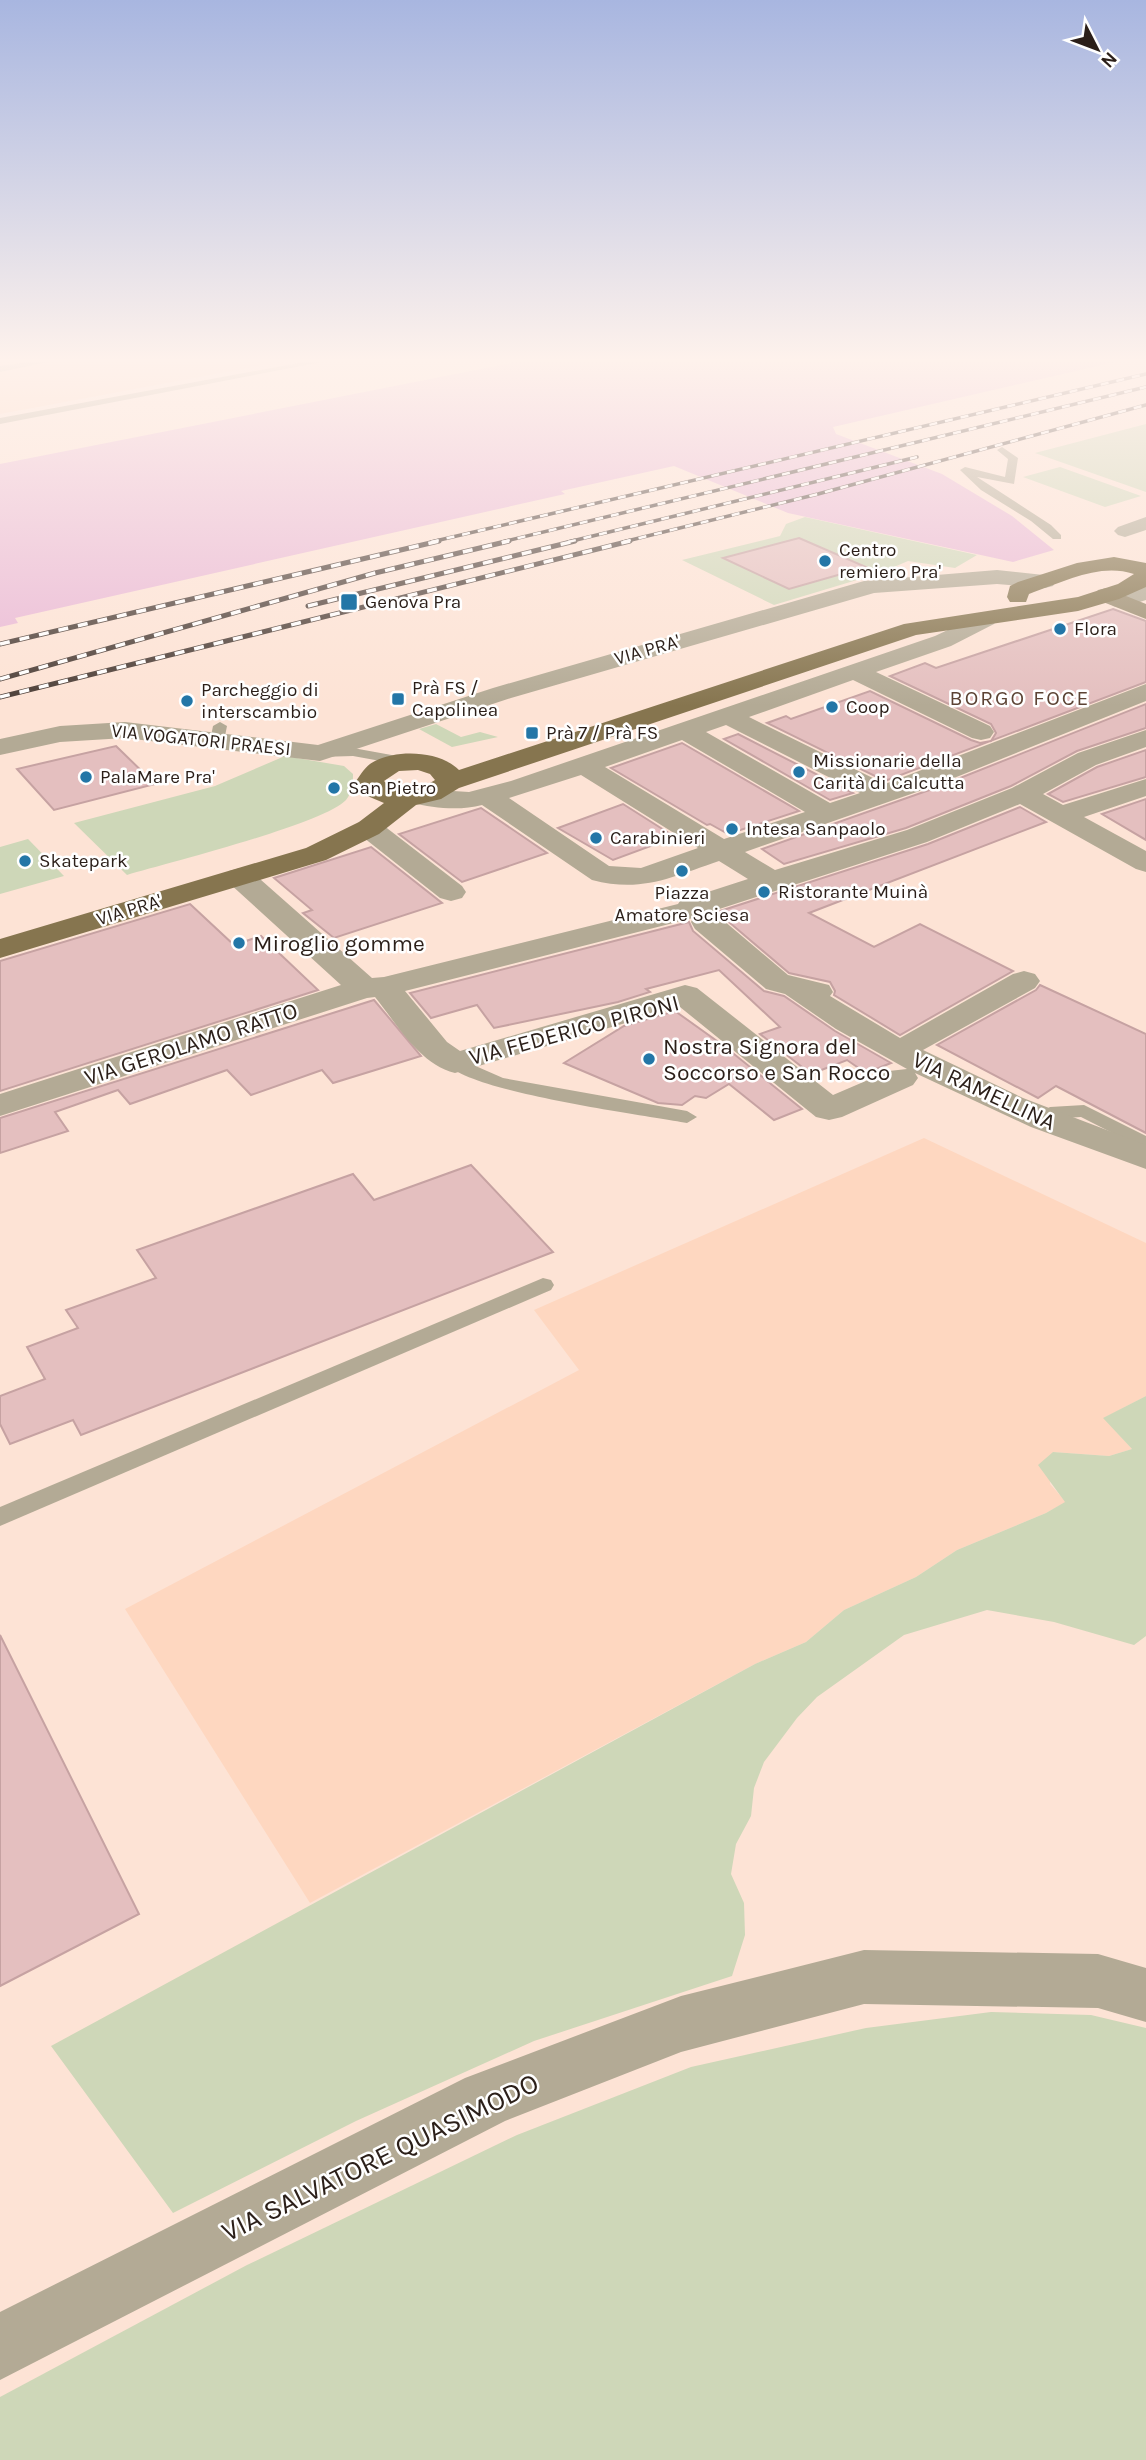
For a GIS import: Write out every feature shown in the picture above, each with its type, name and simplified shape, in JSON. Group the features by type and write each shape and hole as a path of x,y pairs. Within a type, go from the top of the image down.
{"main road":[{"path":"431,770 912,629 986,619 1024,599 1045,581 1096,565 1143,569"},
{"path":"431,770 491,757 894,622 946,609 1024,599 1057,610 1113,598 1130,586 1143,569"},
{"name":"VIA PRA'","path":"0,924 298,836 326,824 358,805 372,783 389,765 431,770 439,791 415,797 369,828 316,854 0,949"},
{"path":"372,783 387,796 415,797"}],"street":[{"name":"VIA PRA'","path":"320,753 502,693 872,586 997,578 1045,581"},
{"name":"VIA PRA'","path":"981,580 996,582 1024,599"},
{"path":"1113,598 1146,593"},
{"path":"1113,598 1146,612"},
{"path":"415,797 469,800 488,797 943,641 986,619"},
{"path":"855,672 981,732"},
{"path":"488,797 602,874 643,877 726,851 924,780 1146,692"},
{"path":"728,716 883,794"},
{"name":"VIA VOGATORI PRAESI","path":"0,747 60,734 125,730 221,734 320,753"},
{"path":"686,731 829,814"},
{"path":"643,877 697,913 772,881 917,836 990,808 1087,759 1146,738"},
{"path":"583,765 772,881"},
{"path":"924,780 990,808"},
{"path":"1060,815 1146,787"},
{"path":"1022,794 1146,863"},
{"path":"369,828 451,892"},
{"name":"VIA FEDERICO PIRONI","path":"240,877 374,987 435,1049 455,1063 685,995 829,1109 901,1078"},
{"name":"VIA GEROLAMO RATTO","path":"0,1105 374,987 697,913"},
{"name":"VIA RAMELLINA","path":"697,913 777,982 833,998 1042,1108"},
{"name":"VIA RAMELLINA","path":"914,1042 1024,981"},
{"name":"VIA RAMELLINA","path":"795,986 835,1014 927,1067 1019,1111 1146,1158"},
{"name":"VIA SALVATORE QUASIMODO","path":"0,2347 486,2099 681,2024 864,1977 1098,1980 1146,1995"}],"lane":[{"path":"973,477 1046,525 1057,537"},
{"path":"990,477 1010,482 1011,477"},
{"path":"320,753 353,752 431,770"},
{"path":"320,753 352,765 372,783"},
{"name":"VIA FEDERICO PIRONI","path":"455,1063 499,1083 687,1117"},
{"path":"1042,1108 1085,1107 1146,1144"},
{"path":"0,1517 543,1285"}],"shaded area":[{"path":"0,477 625,477 561,491 565,494 15,618 18,623 0,627"},
{"path":"700,477 947,477 1012,516 1054,550 1013,562 788,513"},
{"path":"924,1138 1146,1243 1146,1396 1104,1418 1132,1449 1109,1456 1053,1452 1050,1484 1066,1502 957,1550 916,1577 844,1610 806,1642 755,1664 310,1903 125,1609 579,1370 534,1310"}],"green space":[{"path":"1023,477 1087,477 1141,496 1105,507"},
{"path":"1103,477 1146,477 1146,492"},
{"name":"Centro remiero Pra'","path":"805,517 977,555 955,568 908,561 880,573 774,605 682,560 780,536 786,524"},
{"path":"436,724 461,737 480,732 498,737 452,747 419,729"},
{"path":"285,756 344,766 353,774 352,788 346,800 332,810 278,831 127,875 74,823 215,786"},
{"name":"Skatepark","path":"28,839 64,876 0,894 0,847"},
{"path":"1146,1396 1146,1636 1134,1645 1054,1622 987,1610 904,1635 817,1697 797,1718 764,1762 754,1788 751,1816 736,1844 731,1874 744,1903 745,1935 732,1976 534,2041 356,2121 173,2213 51,2046 755,1664 806,1642 844,1610 916,1577 957,1550 1046,1513 1065,1502 1038,1465 1053,1452 1109,1456 1132,1449 1103,1418"},
{"path":"991,2012 1091,2015 1146,2028 1146,2460 0,2460 0,2397 247,2265 517,2135 691,2067 866,2028"}],"building":[{"path":"799,538 866,567 789,589 723,558"},
{"path":"1113,609 1146,621 1146,682 991,741 996,733 991,724 890,676 925,663 936,668"},
{"path":"870,691 971,740 980,743 990,741 885,781 767,723 786,716 791,719"},
{"path":"1146,704 1146,728 1077,751 1011,786 906,828 784,864 762,849 935,788"},
{"path":"738,734 853,793 830,800 724,739"},
{"path":"682,743 799,811 728,834 710,824 707,825 611,768"},
{"name":"PalaMare Pra'","path":"116,746 155,784 54,810 17,769"},
{"path":"1146,750 1146,777 1063,802 1048,794 1097,767"},
{"path":"1146,799 1146,840 1102,814"},
{"path":"623,804 675,837 613,860 558,828"},
{"path":"1020,807 1046,822 809,913 874,947 920,924 1013,971 900,1035 834,995 835,991 830,982 789,973 717,912 928,844"},
{"path":"481,808 547,853 462,882 399,834"},
{"path":"371,847 442,903 334,938 303,913 312,910 274,878"},
{"path":"190,904 234,945 261,936 318,990 0,1091 0,961"},
{"path":"689,922 693,931 764,991 784,996 835,1031 891,1063 866,1073 847,1060 811,1074 760,1034 780,1027 719,970 646,989 650,992 618,1002 494,1028 477,1005 431,1018 410,993"},
{"path":"1040,985 1146,1034 1146,1133 1056,1086 1038,1098 937,1045 1036,990"},
{"path":"374,1000 421,1056 333,1083 322,1070 251,1095 227,1070 130,1104 118,1090 55,1112 68,1131 0,1153 0,1118"},
{"name":"Nostra Signora del Soccorso e San Rocco","path":"675,1011 724,1046 802,1109 774,1120 729,1084 706,1098 695,1096 682,1105 658,1103 564,1063 624,1026"},
{"path":"471,1165 553,1252 81,1435 73,1420 10,1444 0,1424 0,1396 45,1379 27,1347 78,1328 66,1310 156,1278 137,1250 353,1174 374,1200"},
{"path":"0,1635 139,1914 0,1986"}],"railway":[{"path":"431,542 708,477"},
{"path":"502,542 773,477"},
{"path":"568,542 836,477"},
{"path":"623,542 881,477"},
{"path":"0,644 439,541"},
{"path":"0,679 375,573 509,541"},
{"path":"308,606 575,541"},
{"path":"0,697 630,541"}],"place":[{"name":"Centro remiero Pra'","path":"825,561"},
{"name":"Genova Pra","path":"349,602"},
{"name":"Flora","path":"1060,629"},
{"name":"Prà FS / Capolinea","path":"398,699"},
{"name":"Parcheggio di interscambio","path":"187,701"},
{"name":"Coop","path":"832,707"},
{"name":"Prà 7 / Prà FS","path":"532,733"},
{"name":"Missionarie della Carità di Calcutta","path":"799,772"},
{"name":"PalaMare Pra'","path":"86,777"},
{"name":"San Pietro","path":"334,788"},
{"name":"Intesa Sanpaolo","path":"732,829"},
{"name":"Carabinieri","path":"596,838"},
{"name":"Skatepark","path":"25,861"},
{"name":"Piazza Amatore Sciesa","path":"682,871"},
{"name":"Ristorante Muinà","path":"764,892"},
{"name":"Miroglio gomme","path":"239,943"},
{"name":"Nostra Signora del Soccorso e San Rocco","path":"649,1059"}],"district":[{"name":"BORGO FOCE","path":"1020,698"}]}
